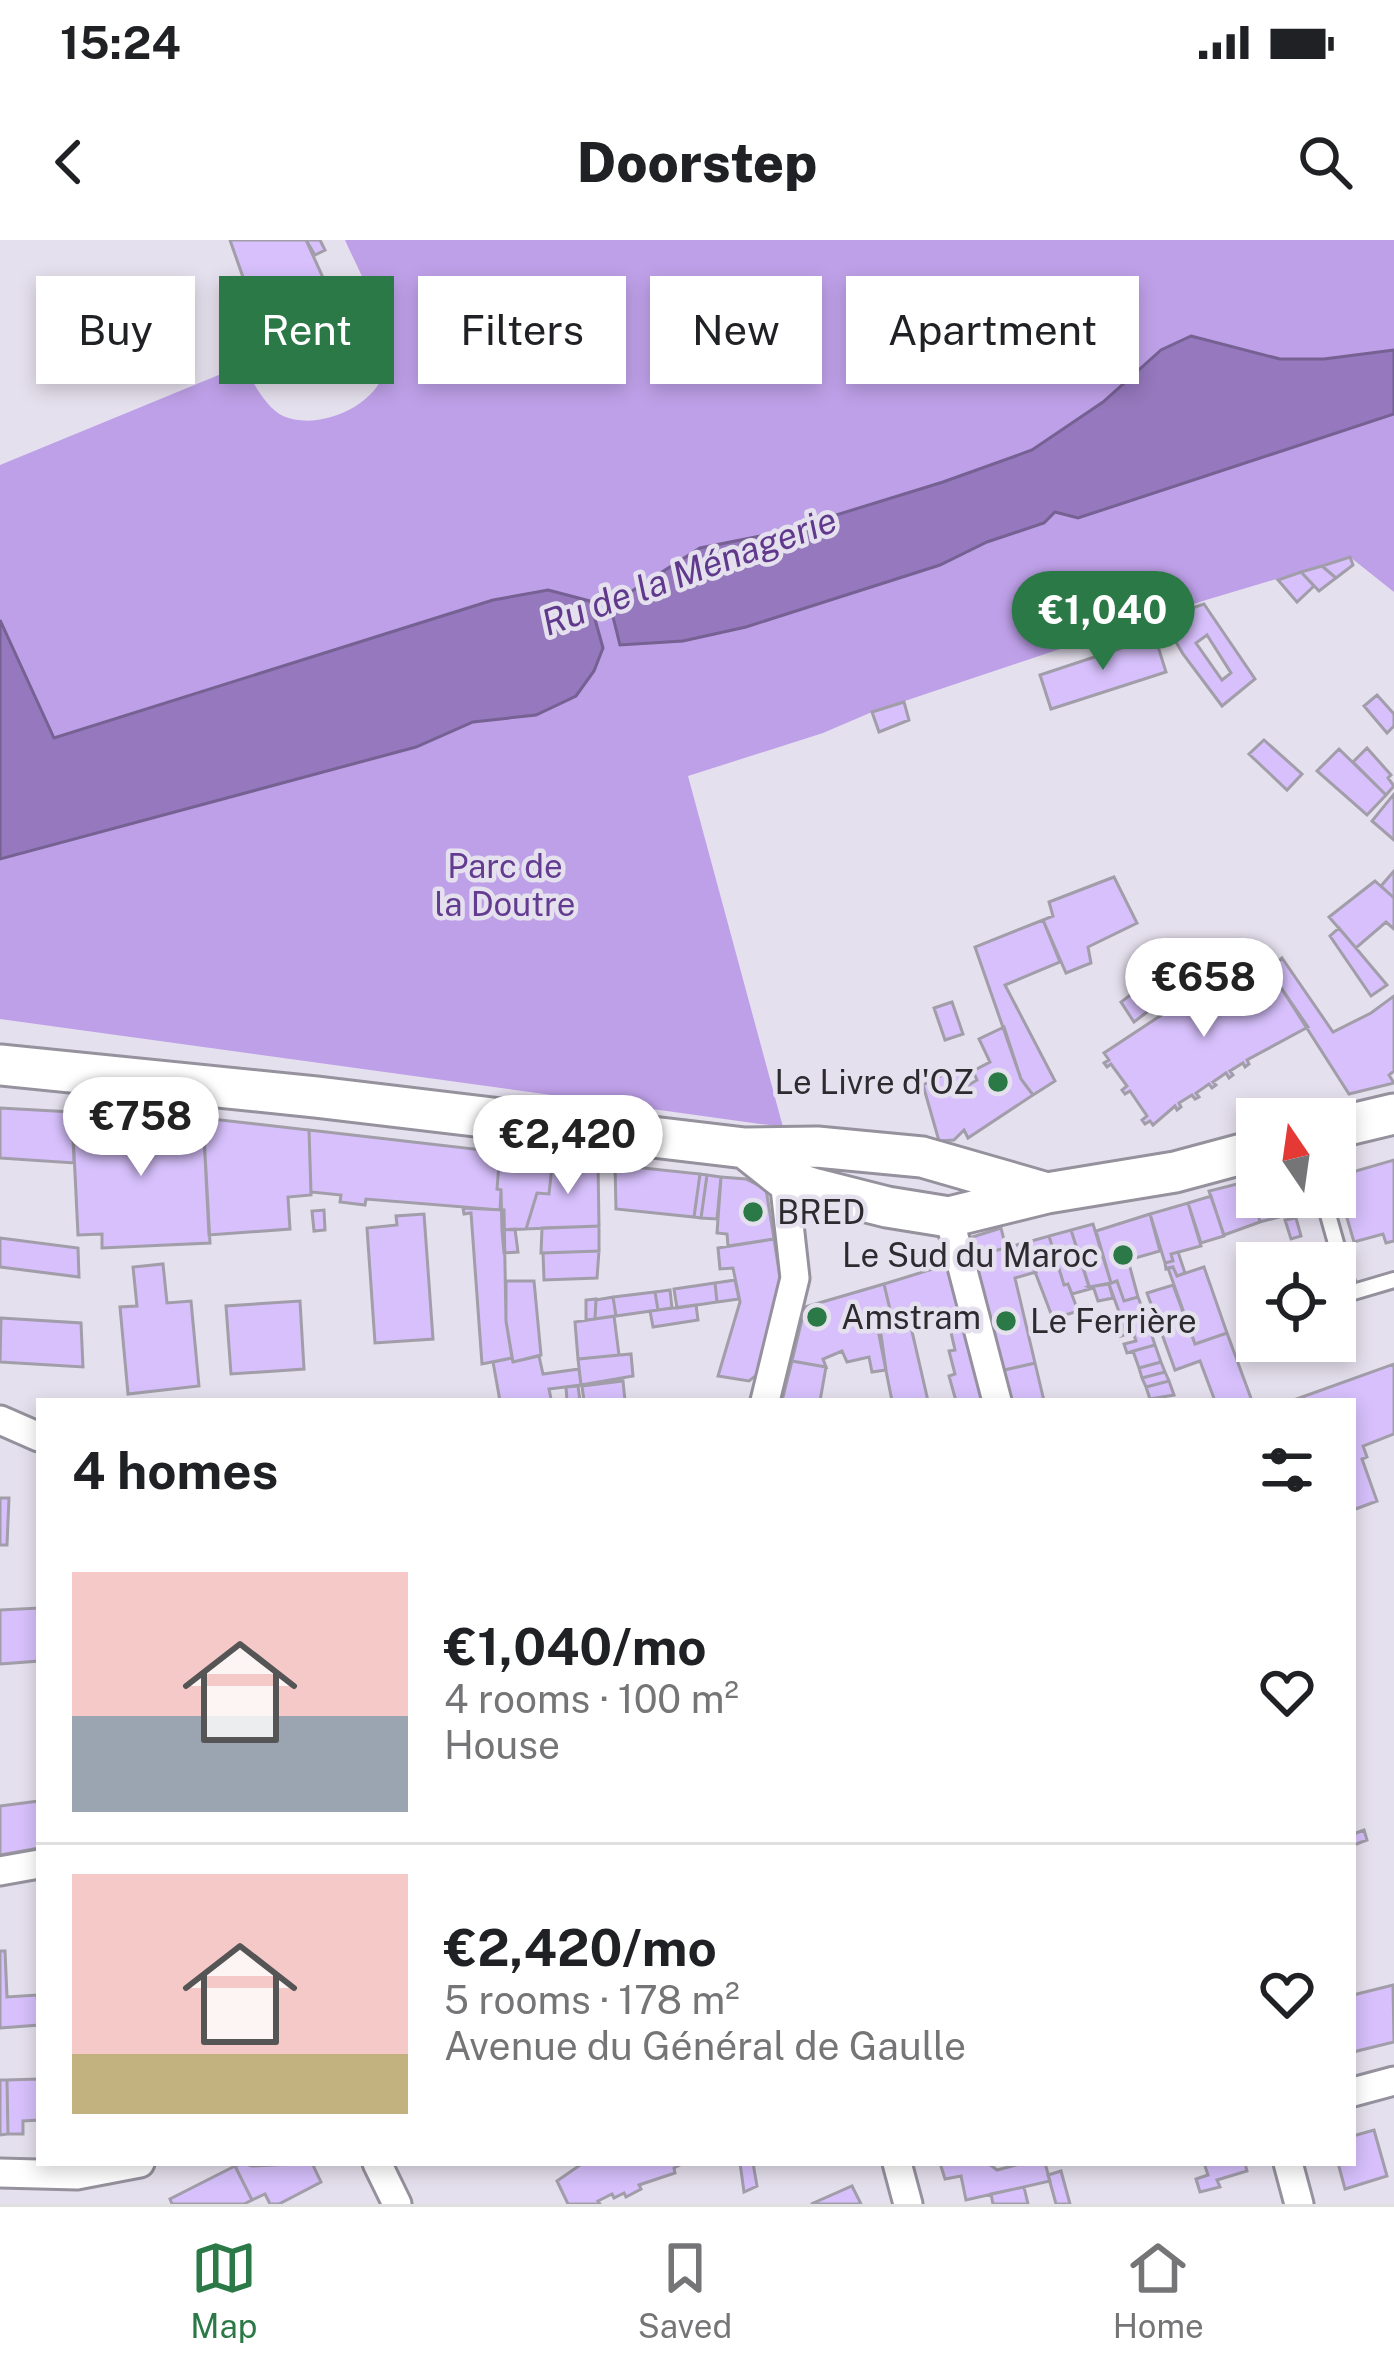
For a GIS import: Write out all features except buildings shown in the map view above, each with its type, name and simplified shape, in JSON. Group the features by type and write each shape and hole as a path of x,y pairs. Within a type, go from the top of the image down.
{"main road":[{"path":"0,1066 316,1097 745,1148 817,1147 922,1157 1046,1193"},
{"path":"1356,1123 1394,1114"},
{"path":"745,1148 784,1179 887,1208 950,1217 1236,1155"}],"street":[{"path":"766,1398 795,1278 784,1179"},
{"path":"950,1217 996,1398"},
{"path":"0,1420 36,1436"},
{"path":"0,1870 36,1864"},
{"path":"1356,2091 1394,2081"},
{"path":"0,2173 77,2175 124,2166"},
{"path":"379,2166 398,2204"},
{"path":"899,2166 908,2204"},
{"path":"1289,2166 1299,2204"}],"lane":[{"path":"1329,1218 1350,1293 1394,1280"}],"green space":[{"name":"Parc de la Doutre","path":"345,240 1394,240 1394,592 1350,557 1206,600 688,776 783,1127 0,1019 0,465 219,375 219,384 255,384 277,412 296,420 327,418 356,406 378,384 394,384 394,276 361,276"}],"water":[{"name":"Ru de la Ménagerie","path":"1191,336 1280,359 1394,350 1394,414 1078,518 1055,512 1044,523 987,542 940,565 746,627 683,641 620,645 610,605 700,548 781,532 1032,450 1123,384 1139,384 1139,370 1161,350"},
{"path":"548,590 590,601 603,648 576,696 536,715 473,722 416,747 0,859 0,620 54,738 493,600"}],"place":[{"name":"Le Livre d'OZ","path":"998,1082"},
{"name":"BRED","path":"753,1212"},
{"name":"Le Sud du Maroc","path":"1123,1255"},
{"name":"Amstram","path":"817,1317"},
{"name":"Le Ferrière","path":"1006,1321"}]}
